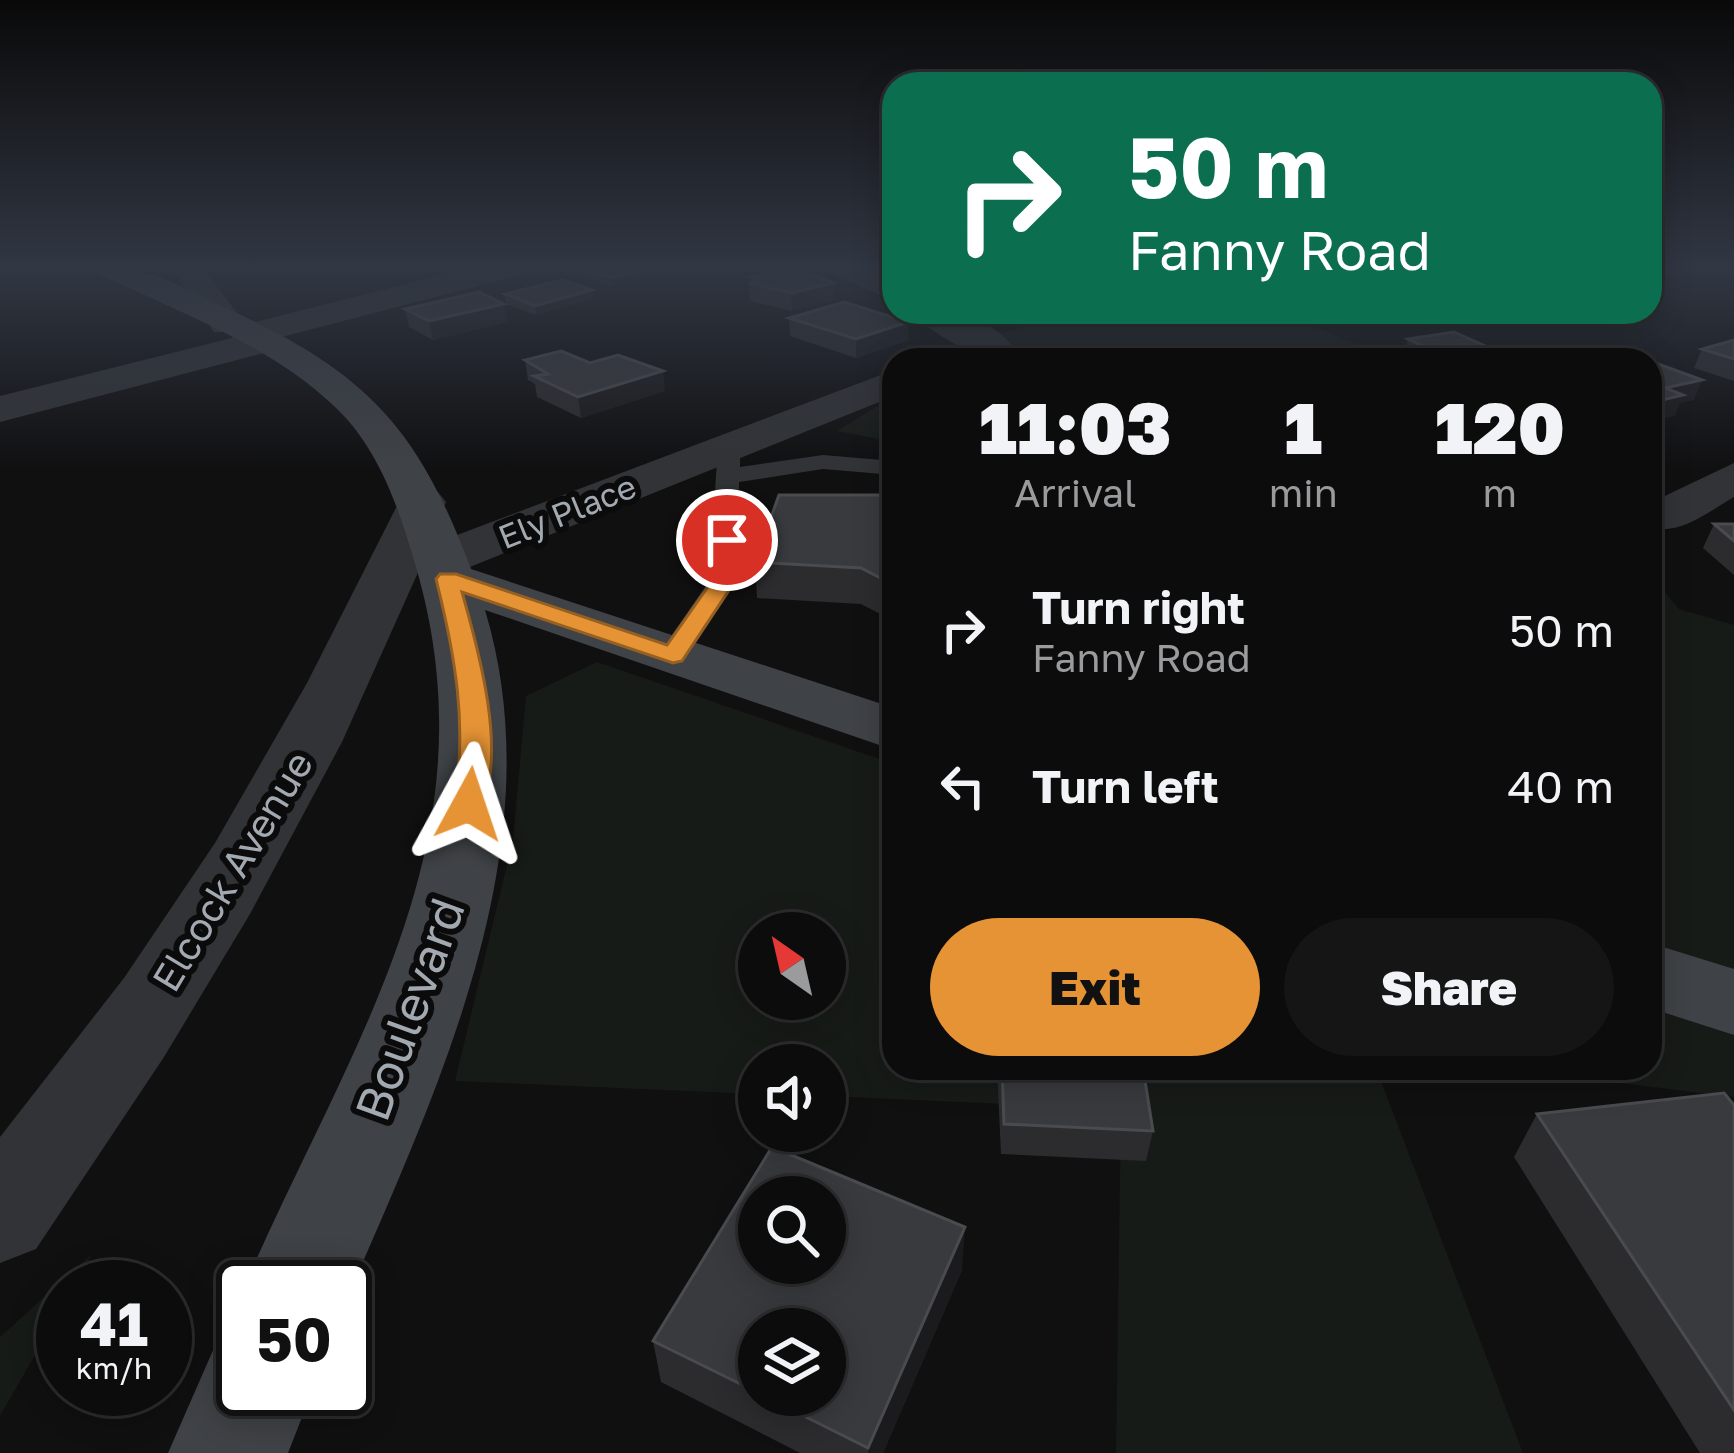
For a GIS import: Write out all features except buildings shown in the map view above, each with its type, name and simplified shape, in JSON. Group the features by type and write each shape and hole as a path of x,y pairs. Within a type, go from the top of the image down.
{"main road":[{"name":"Boulevard","path":"246,334 310,367 348,396 380,430 437,547 471,670 476,764 456,885 402,1046 310,1260"},
{"path":"437,547 673,655 882,726"},
{"path":"1662,979 1734,1002"},
{"path":"228,1453 244,1416"}],"street":[{"path":"0,409 246,334"},
{"name":"Ely Place","path":"437,547 730,461 882,388"},
{"path":"1664,516 1734,477"},
{"name":"Elcock Avenue","path":"0,1216 174,972 305,754 381,597 437,547"}],"lane":[{"path":"673,655 723,581 730,461 882,467"}],"shaded area":[{"path":"1331,334 1366,348 972,348 991,336"},
{"path":"882,403 882,440 837,431"},
{"path":"1662,589 1679,609 1734,625 1734,1097 1597,1080 1662,1080"},
{"path":"597,662 882,760 882,1080 1381,1080 1523,1453 1116,1453 1121,1109 846,1097 846,1044 738,1044 738,1093 455,1081 513,840 526,696"},
{"path":"36,1305 36,1353 0,1416 0,1337"}],"route":[{"path":"469,804 476,764 471,670 448,579 673,655 723,581 727,540"}]}
